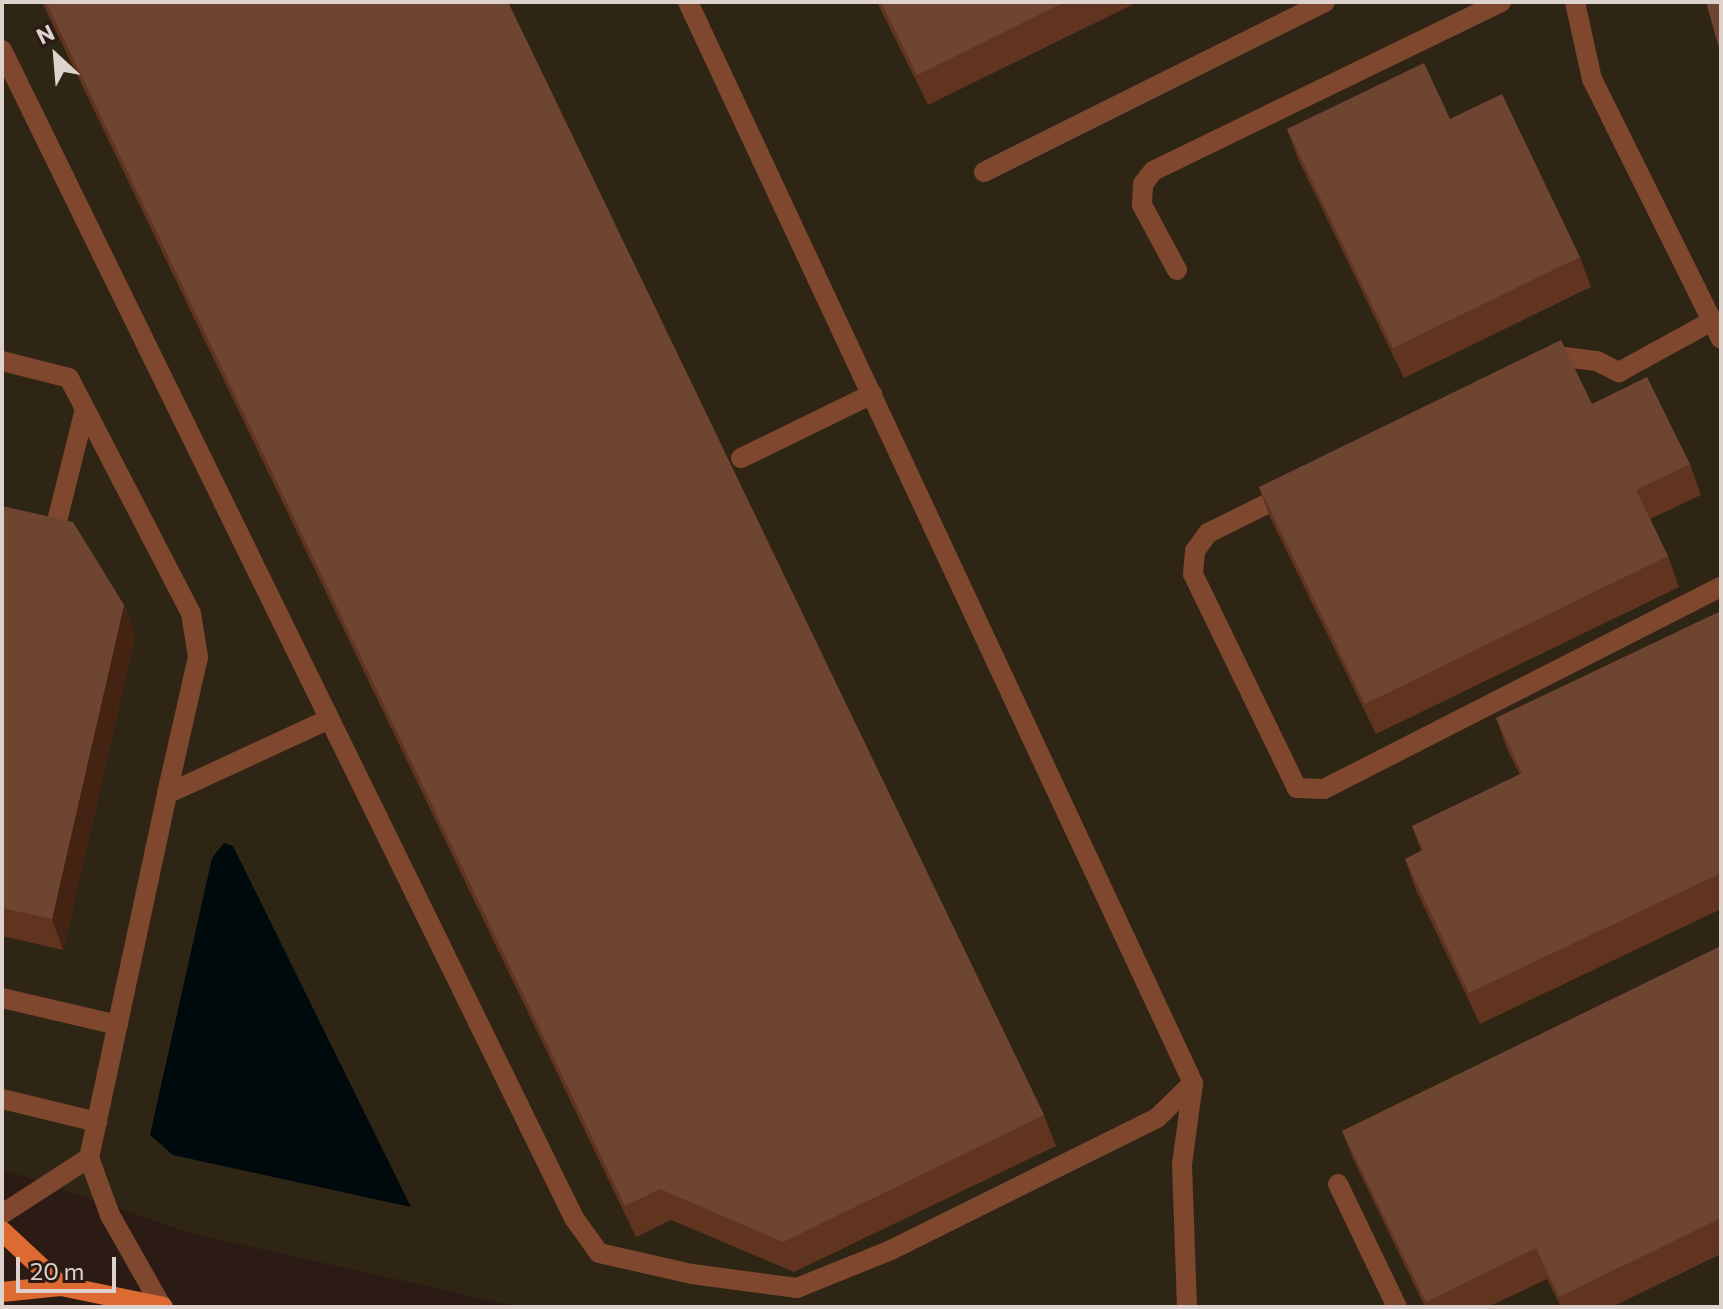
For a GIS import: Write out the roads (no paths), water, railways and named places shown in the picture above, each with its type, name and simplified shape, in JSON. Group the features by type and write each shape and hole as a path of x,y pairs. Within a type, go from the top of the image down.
{"main road":[{"path":"2,1231 61,1286"},
{"path":"2,1292 61,1286 162,1307"}],"street":[{"path":"688,2 1193,1083 1182,1164 1187,1307"},
{"path":"984,172 1325,2"},
{"path":"1177,270 1142,205 1143,184 1153,171 1501,2"},
{"path":"1521,378 1564,357 1597,361 1619,372 1716,330 1592,79 1575,2"},
{"path":"2,50 574,1218 599,1253 692,1274 797,1288 891,1250 1157,1118 1193,1083"},
{"path":"2,361 69,378 191,613 198,657 89,1158 110,1215 162,1307"},
{"path":"741,458 872,394"},
{"path":"57,521 85,409"},
{"path":"1308,484 1208,533 1195,551 1193,574 1297,788 1324,789 1721,587"},
{"path":"167,794 329,719"},
{"path":"2,998 118,1025"},
{"path":"2,1099 97,1122"},
{"path":"2,1214 89,1158"},
{"path":"1338,1184 1397,1307"}]}
